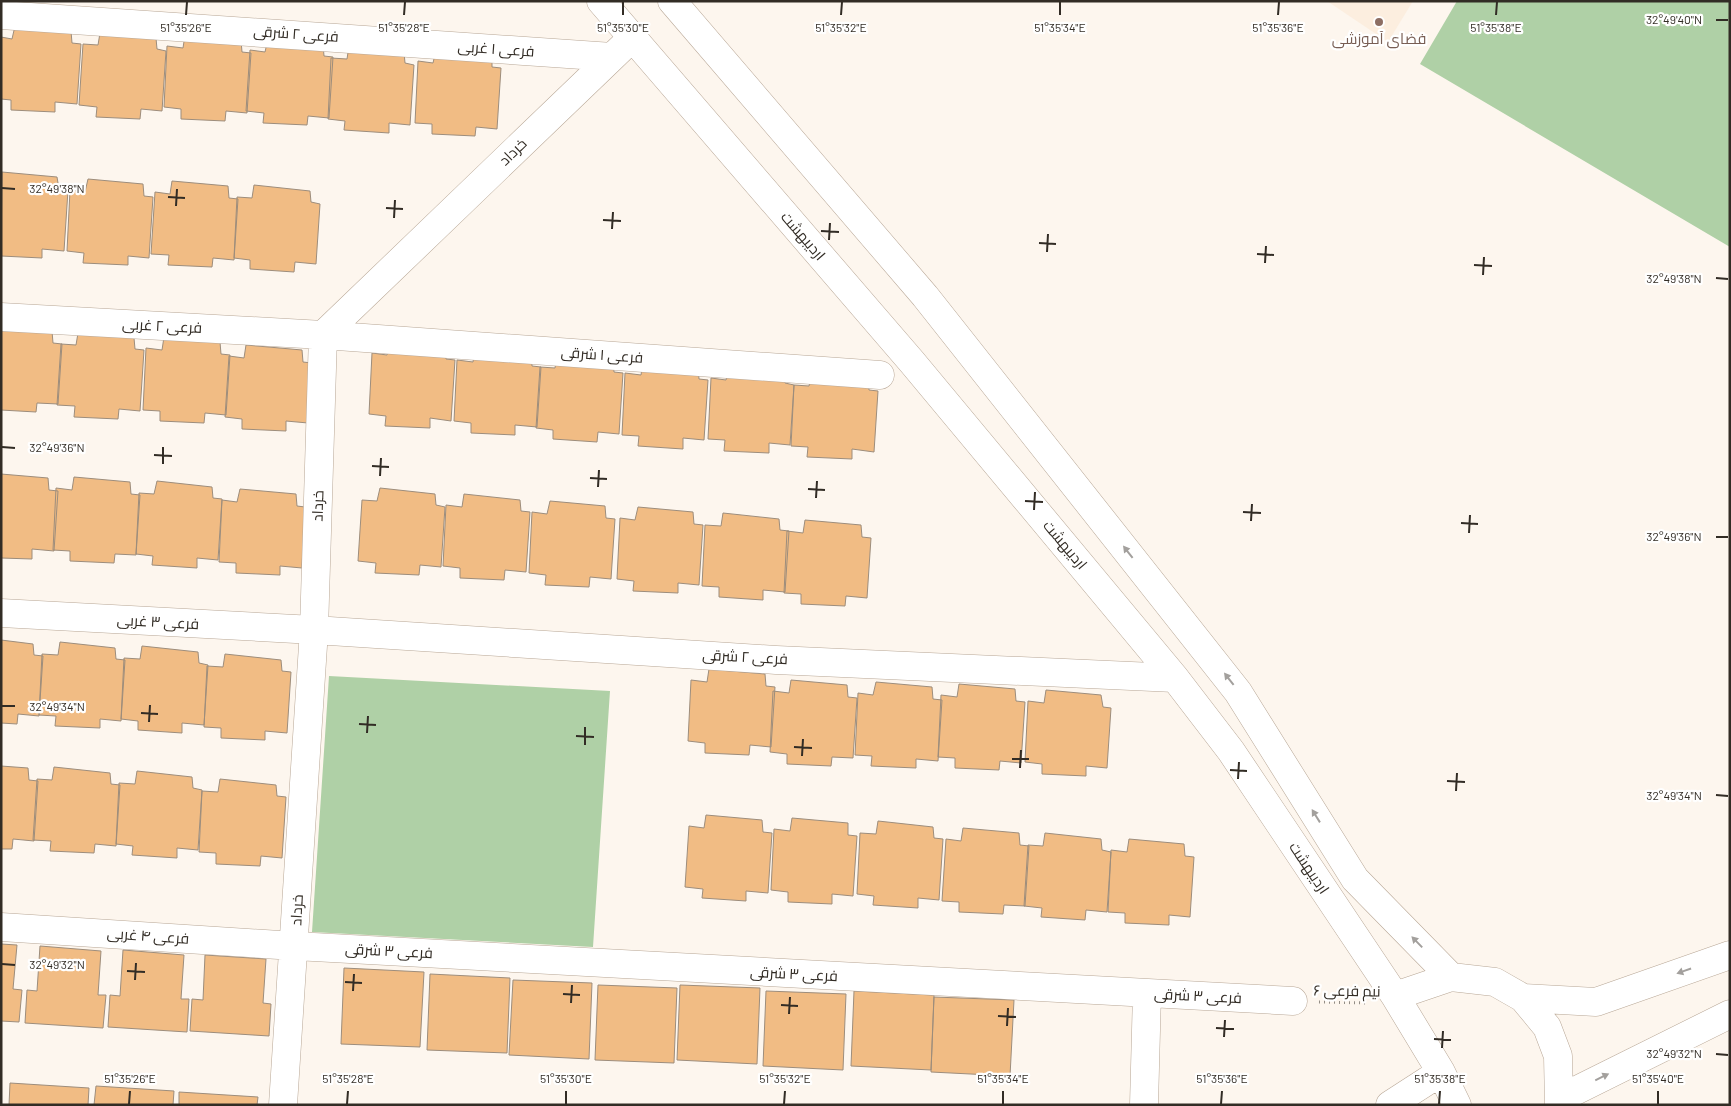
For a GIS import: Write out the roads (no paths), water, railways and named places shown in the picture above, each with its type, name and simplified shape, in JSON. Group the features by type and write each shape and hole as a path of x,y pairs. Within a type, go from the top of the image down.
{"street":[{"name":"اردیبهشت","path":"601,1 912,362 1176,678 1231,751 1398,1000 1441,1072 1457,1105"},
{"path":"672,1 925,296 1238,692 1355,880 1451,977"},
{"path":"1,15 91,11"},
{"name":"فرعی ۲ شرقی","path":"91,11 351,38"},
{"name":"فرعی ۱ غربی","path":"351,38 612,57"},
{"name":"خرداد","path":"283,1105 295,946 314,630 323,335 632,38"},
{"name":"فرعی ۲ غربی","path":"1,317 323,335"},
{"name":"فرعی ۱ شرقی","path":"323,335 880,375"},
{"name":"فرعی ۳ غربی","path":"1,613 314,630"},
{"name":"فرعی ۲ شرقی","path":"314,630 776,660 1176,678"},
{"name":"فرعی ۴ غربی","path":"1,927 295,946"},
{"name":"فرعی ۳ شرقی","path":"295,946 1293,1001"},
{"path":"1524,998 1596,1002 1730,955"},
{"path":"1398,1000 1451,977 1495,982 1524,998 1547,1027 1558,1056 1559,1102 1730,1014"},
{"path":"1144,1105 1147,993"},
{"path":"1390,1105 1441,1072"},
{"path":"1429,1105 1441,1072"}],"place":[{"name":"فضای آموزشی","path":"1379,22"}]}
